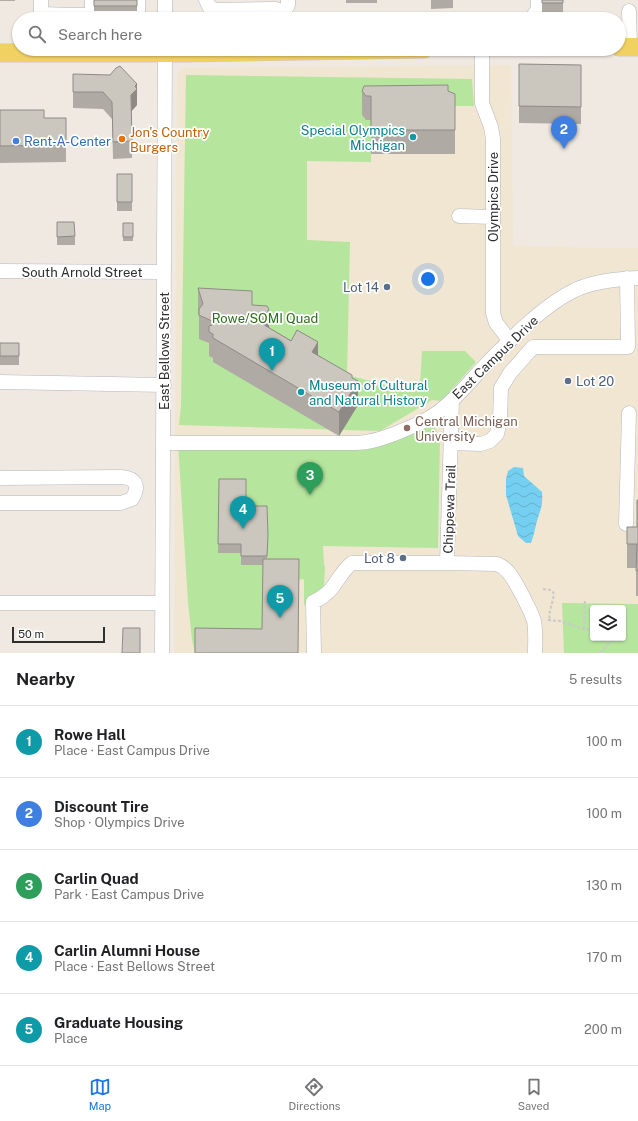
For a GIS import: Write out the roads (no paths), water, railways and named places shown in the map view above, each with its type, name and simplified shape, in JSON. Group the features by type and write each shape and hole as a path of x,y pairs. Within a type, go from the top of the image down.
{"main road":[{"path":"0,53 12,52"}],"street":[{"path":"41,0 42,12"},
{"path":"92,0 92,12"},
{"path":"138,0 138,12"},
{"path":"165,0 165,12"},
{"path":"206,0 210,8 216,10 287,10"},
{"path":"536,12 538,9 538,0"},
{"path":"629,11 629,47"},
{"name":"East Bellows Street","path":"162,653 165,56"},
{"name":"Olympics Drive","path":"482,56 482,103 491,127 493,139 493,313 496,323 510,340"},
{"path":"460,216 493,217"},
{"name":"South Arnold Street","path":"0,272 164,272"},
{"path":"451,443 481,444 490,441 497,434 500,420 501,388 510,373 533,347 628,347 632,278"},
{"name":"East Campus Drive","path":"163,443 364,443 385,438 426,420 443,409 510,340 544,310 570,292 601,282 632,278"},
{"path":"0,382 164,385"},
{"name":"Chippewa Trail","path":"452,400 447,563 497,564 506,569 516,585 533,620 535,632 535,653"},
{"path":"626,524 629,413"},
{"path":"0,478 125,477 135,482 135,490 132,499 121,503 0,503"},
{"path":"314,653 314,602 330,590 348,566 352,563 447,563"},
{"path":"0,603 162,603"}],"water":[{"path":"514,467 523,468 524,476 542,492 541,506 531,543 526,543 518,536 506,495 506,479 508,471"}],"place":[{"name":"Special Olympics Michigan","path":"413,137"},
{"name":"Jon's Country Burgers","path":"122,139"},
{"name":"Rent-A-Center","path":"16,141"},
{"name":"Discount Tire","path":"564,149"},
{"name":"Lot 14","path":"387,287"},
{"name":"Rowe Hall","path":"272,371"},
{"name":"Lot 20","path":"568,381"},
{"name":"Museum of Cultural and Natural History","path":"301,392"},
{"name":"Central Michigan University","path":"407,428"},
{"name":"Carlin Quad","path":"310,495"},
{"name":"Carlin Alumni House","path":"243,529"},
{"name":"Lot 8","path":"403,558"},
{"name":"Graduate Housing","path":"280,618"}],"park label":[{"name":"Rowe/SOMI Quad","path":"265,318"}]}
